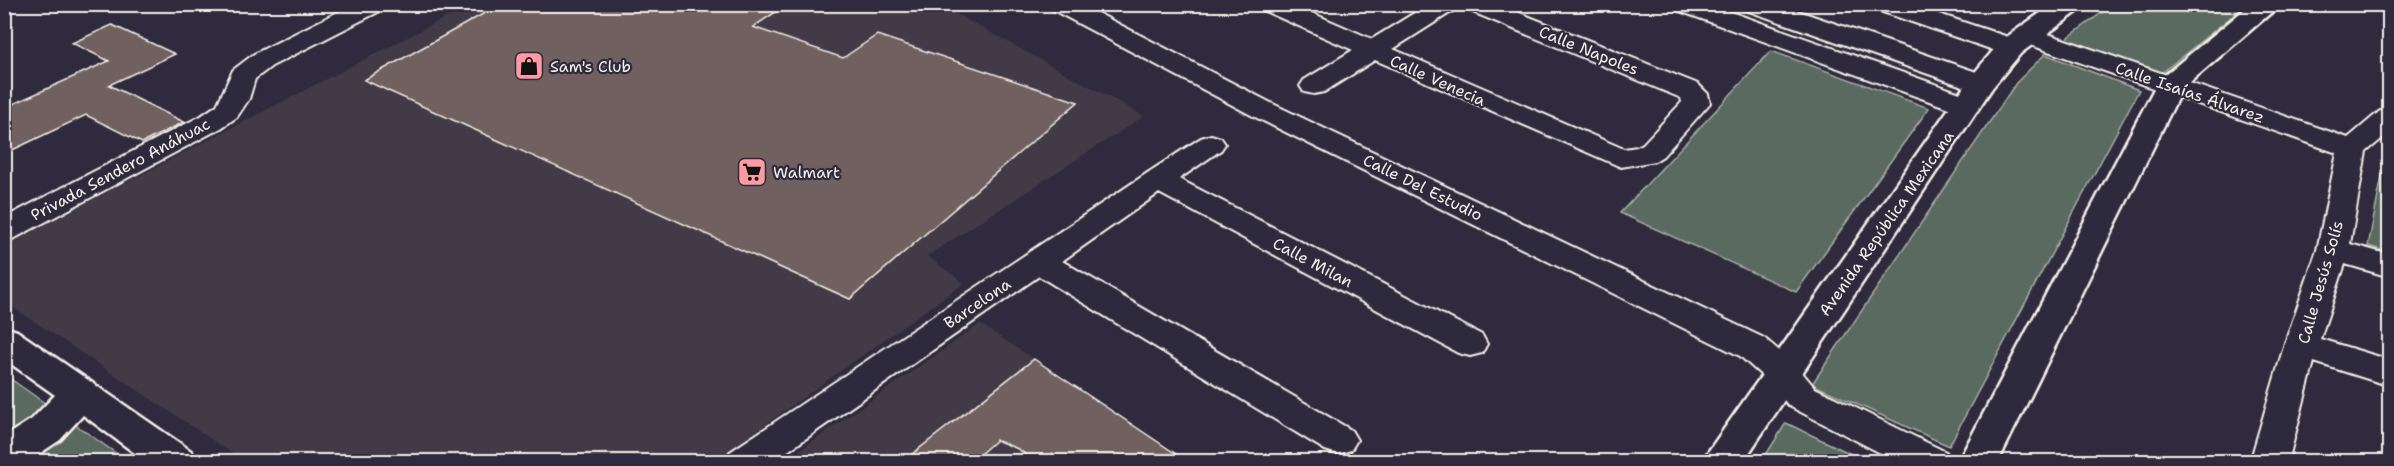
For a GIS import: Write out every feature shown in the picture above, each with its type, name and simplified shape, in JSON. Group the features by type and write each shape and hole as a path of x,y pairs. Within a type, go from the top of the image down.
{"main road":[{"name":"Avenida República Mexicana","path":"1721,462 1974,94 2019,41 2071,4"},
{"path":"1978,462 2170,86 2268,4"},
{"path":"4,340 177,462"},
{"path":"4,456 50,428 68,409 78,392"}],"street":[{"name":"Privada Sendero Anáhuac","path":"4,231 211,122 228,111 243,76 263,60 375,4"},
{"name":"Calle Del Estudio","path":"1059,4 1263,110 1752,347 1782,373 1802,397 1933,462"},
{"name":"Calle Venecia","path":"1269,4 1607,154 1621,158 1645,155 1696,103"},
{"path":"1314,86 1447,4"},
{"name":"Calle Napoles","path":"1474,4 1688,90 1694,94 1696,103"},
{"path":"1683,4 1806,49 1974,94"},
{"path":"1752,4 1824,30 1974,94"},
{"name":"Calle Isaías Álvarez","path":"1883,4 2170,86 2352,149"},
{"path":"1806,49 1824,30"},
{"path":"2352,149 2390,117"},
{"name":"Barcelona","path":"743,462 1210,144"},
{"name":"Calle Jesús Solís","path":"2272,461 2301,346 2332,250 2352,149"},
{"name":"Calle Milan","path":"1157,180 1470,344"},
{"path":"2332,250 2390,266"},
{"path":"1038,261 1338,440"},
{"path":"2301,346 2390,373"}],"shaded area":[{"path":"470,5 940,5 1144,116 927,256 964,283 714,461 244,461 5,302 5,245"},
{"path":"980,324 1034,359 1187,461 783,462"}],"green space":[{"path":"2112,5 2246,5 2160,74 2065,40"},
{"path":"1771,51 1929,108 1796,292 1620,213"},
{"path":"2045,54 2139,90 1949,446 1812,384 2016,83"},
{"path":"2389,165 2389,252 2368,246 2383,171"},
{"path":"5,375 127,461 5,461"},
{"path":"1786,423 1866,461 1762,461"}],"building":[{"path":"501,4 788,4 753,27 843,58 877,35 1078,102 850,299 364,80"},
{"path":"112,25 175,54 109,85 184,122 142,143 86,115 4,154 4,108 109,61 72,43"},
{"path":"1034,359 1188,462 1036,462 1018,449 996,440 971,462 902,462"}],"place":[{"name":"Sam's Club","path":"529,66"},
{"name":"Walmart","path":"752,172"}]}
